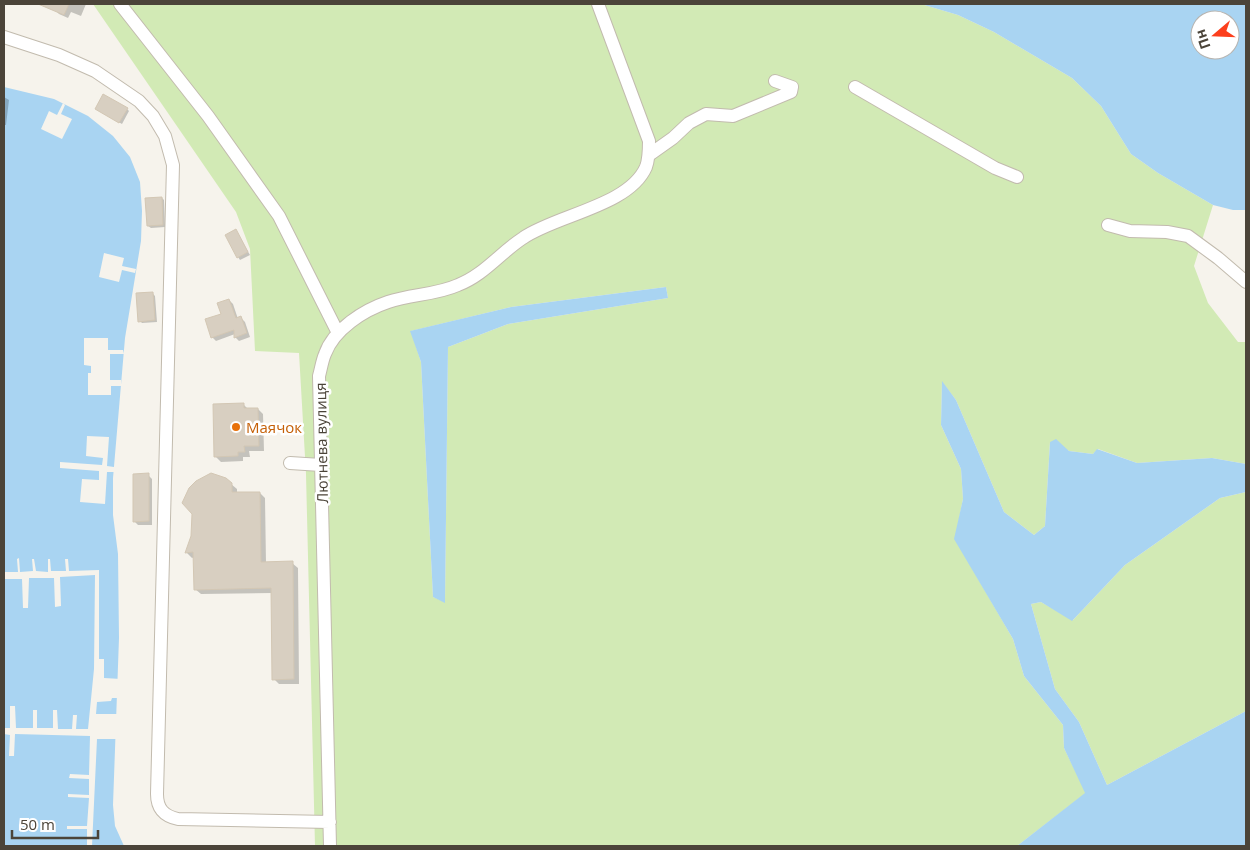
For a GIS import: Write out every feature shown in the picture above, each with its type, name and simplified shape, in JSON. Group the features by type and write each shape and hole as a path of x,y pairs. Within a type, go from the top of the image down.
{"street":[{"path":"120,4 208,116 279,216 338,333"},
{"path":"598,4 649,141 649,155"},
{"path":"4,37 59,55 95,71 139,101 153,116 165,136 173,165 159,686 157,794 160,808 165,814 178,819 330,822"},
{"path":"649,155 673,138 689,123 706,114 733,116 791,92 792,87 775,81"},
{"path":"854,87 994,168 1017,177"},
{"name":"Лютнева вулиця","path":"330,846 319,376 325,352 338,333 352,321 388,302 460,285 476,276 522,238 561,219 609,201 637,180 646,168 649,155"},
{"path":"1108,225 1130,231 1167,232 1188,236 1246,282"},
{"path":"290,464 321,465"}],"green space":[{"path":"93,4 921,4 958,15 994,32 1072,78 1101,106 1131,154 1158,173 1213,205 1194,266 1208,303 1238,342 1246,342 1246,464 1212,458 1137,463 1098,449 1093,454 1069,451 1050,442 1045,526 1034,535 1004,512 956,400 942,382 941,425 961,469 963,499 955,539 1013,639 1024,676 1063,725 1064,748 1086,793 1017,846 315,846 306,474 299,353 255,351 250,249 236,212","holes":["666,287 668,298 508,324 448,347 445,602 433,597 421,362 411,331 511,307"]},
{"path":"1246,492 1246,711 1107,785 1079,722 1055,689 1031,604 1041,602 1073,620 1125,565 1220,498"}],"water":[{"path":"921,4 1246,4 1246,210 1233,210 1213,205 1158,173 1131,154 1101,106 1072,78 994,32 958,15"},
{"path":"4,87 54,99 88,116 113,136 130,157 140,182 142,211 141,241 125,338 113,478 113,515 118,554 119,638 113,805 115,826 124,846 4,846"},
{"path":"666,287 668,298 508,324 448,347 445,603 433,597 421,362 410,331 511,307"},
{"path":"942,381 956,400 1004,512 1034,535 1045,526 1050,442 1056,439 1069,451 1093,454 1097,449 1137,463 1212,458 1246,464 1246,492 1220,498 1125,565 1072,621 1041,602 1031,604 1055,689 1079,722 1107,785 1246,711 1246,846 1017,846 1085,793 1064,748 1063,725 1024,676 1013,639 954,539 963,499 961,469 941,425"}],"pier":[{"path":"63,103 65,105 61,114 72,119 62,139 41,129 49,111 57,115"},
{"path":"104,253 124,258 122,266 136,269 135,273 122,270 119,282 99,277"},
{"path":"84,338 108,338 108,350 123,350 124,354 110,354 110,380 121,380 121,386 111,386 111,395 88,395 88,373 91,373 91,366 84,365"},
{"path":"87,436 109,437 107,466 114,467 114,472 107,472 105,504 80,502 82,479 99,480 99,471 60,468 60,462 102,465 103,458 86,456"},
{"path":"19,558 20,572 33,571 32,559 34,559 36,571 48,572 48,559 50,559 51,571 66,571 65,559 68,559 69,571 99,570 99,659 104,659 104,678 121,679 120,698 97,702 96,714 117,714 117,739 97,739 92,846 87,846 87,829 67,829 67,826 87,826 89,798 68,797 68,794 89,795 89,779 69,778 70,774 89,775 90,736 15,734 14,756 9,756 10,735 4,734 4,728 10,728 10,706 15,706 16,728 33,728 33,710 37,710 37,728 53,728 53,710 57,710 58,729 72,729 73,715 77,715 76,729 88,729 94,669 95,575 60,577 61,606 55,607 54,578 29,578 28,608 23,608 22,579 4,579 4,560 5,572 18,572 17,559"}],"building":[{"path":"38,4 69,4 64,15"},
{"path":"103,94 128,108 119,123 95,109"},
{"path":"162,197 163,225 147,226 145,198"},
{"path":"236,229 248,252 237,258 225,235"},
{"path":"153,292 155,320 138,322 136,293"},
{"path":"229,299 236,318 241,316 247,333 234,338 234,330 211,338 205,319 221,314 217,303"},
{"name":"Маячок","path":"244,403 244,408 258,408 259,446 244,446 245,452 238,452 238,456 214,457 213,404"},
{"path":"149,473 149,521 133,522 133,474"},
{"path":"211,473 226,478 232,483 232,492 260,492 261,562 293,561 294,679 272,680 271,588 194,590 193,552 185,553 191,536 192,514 182,503 189,488 196,481"}],"place":[{"name":"Маячок","path":"236,427"}]}
